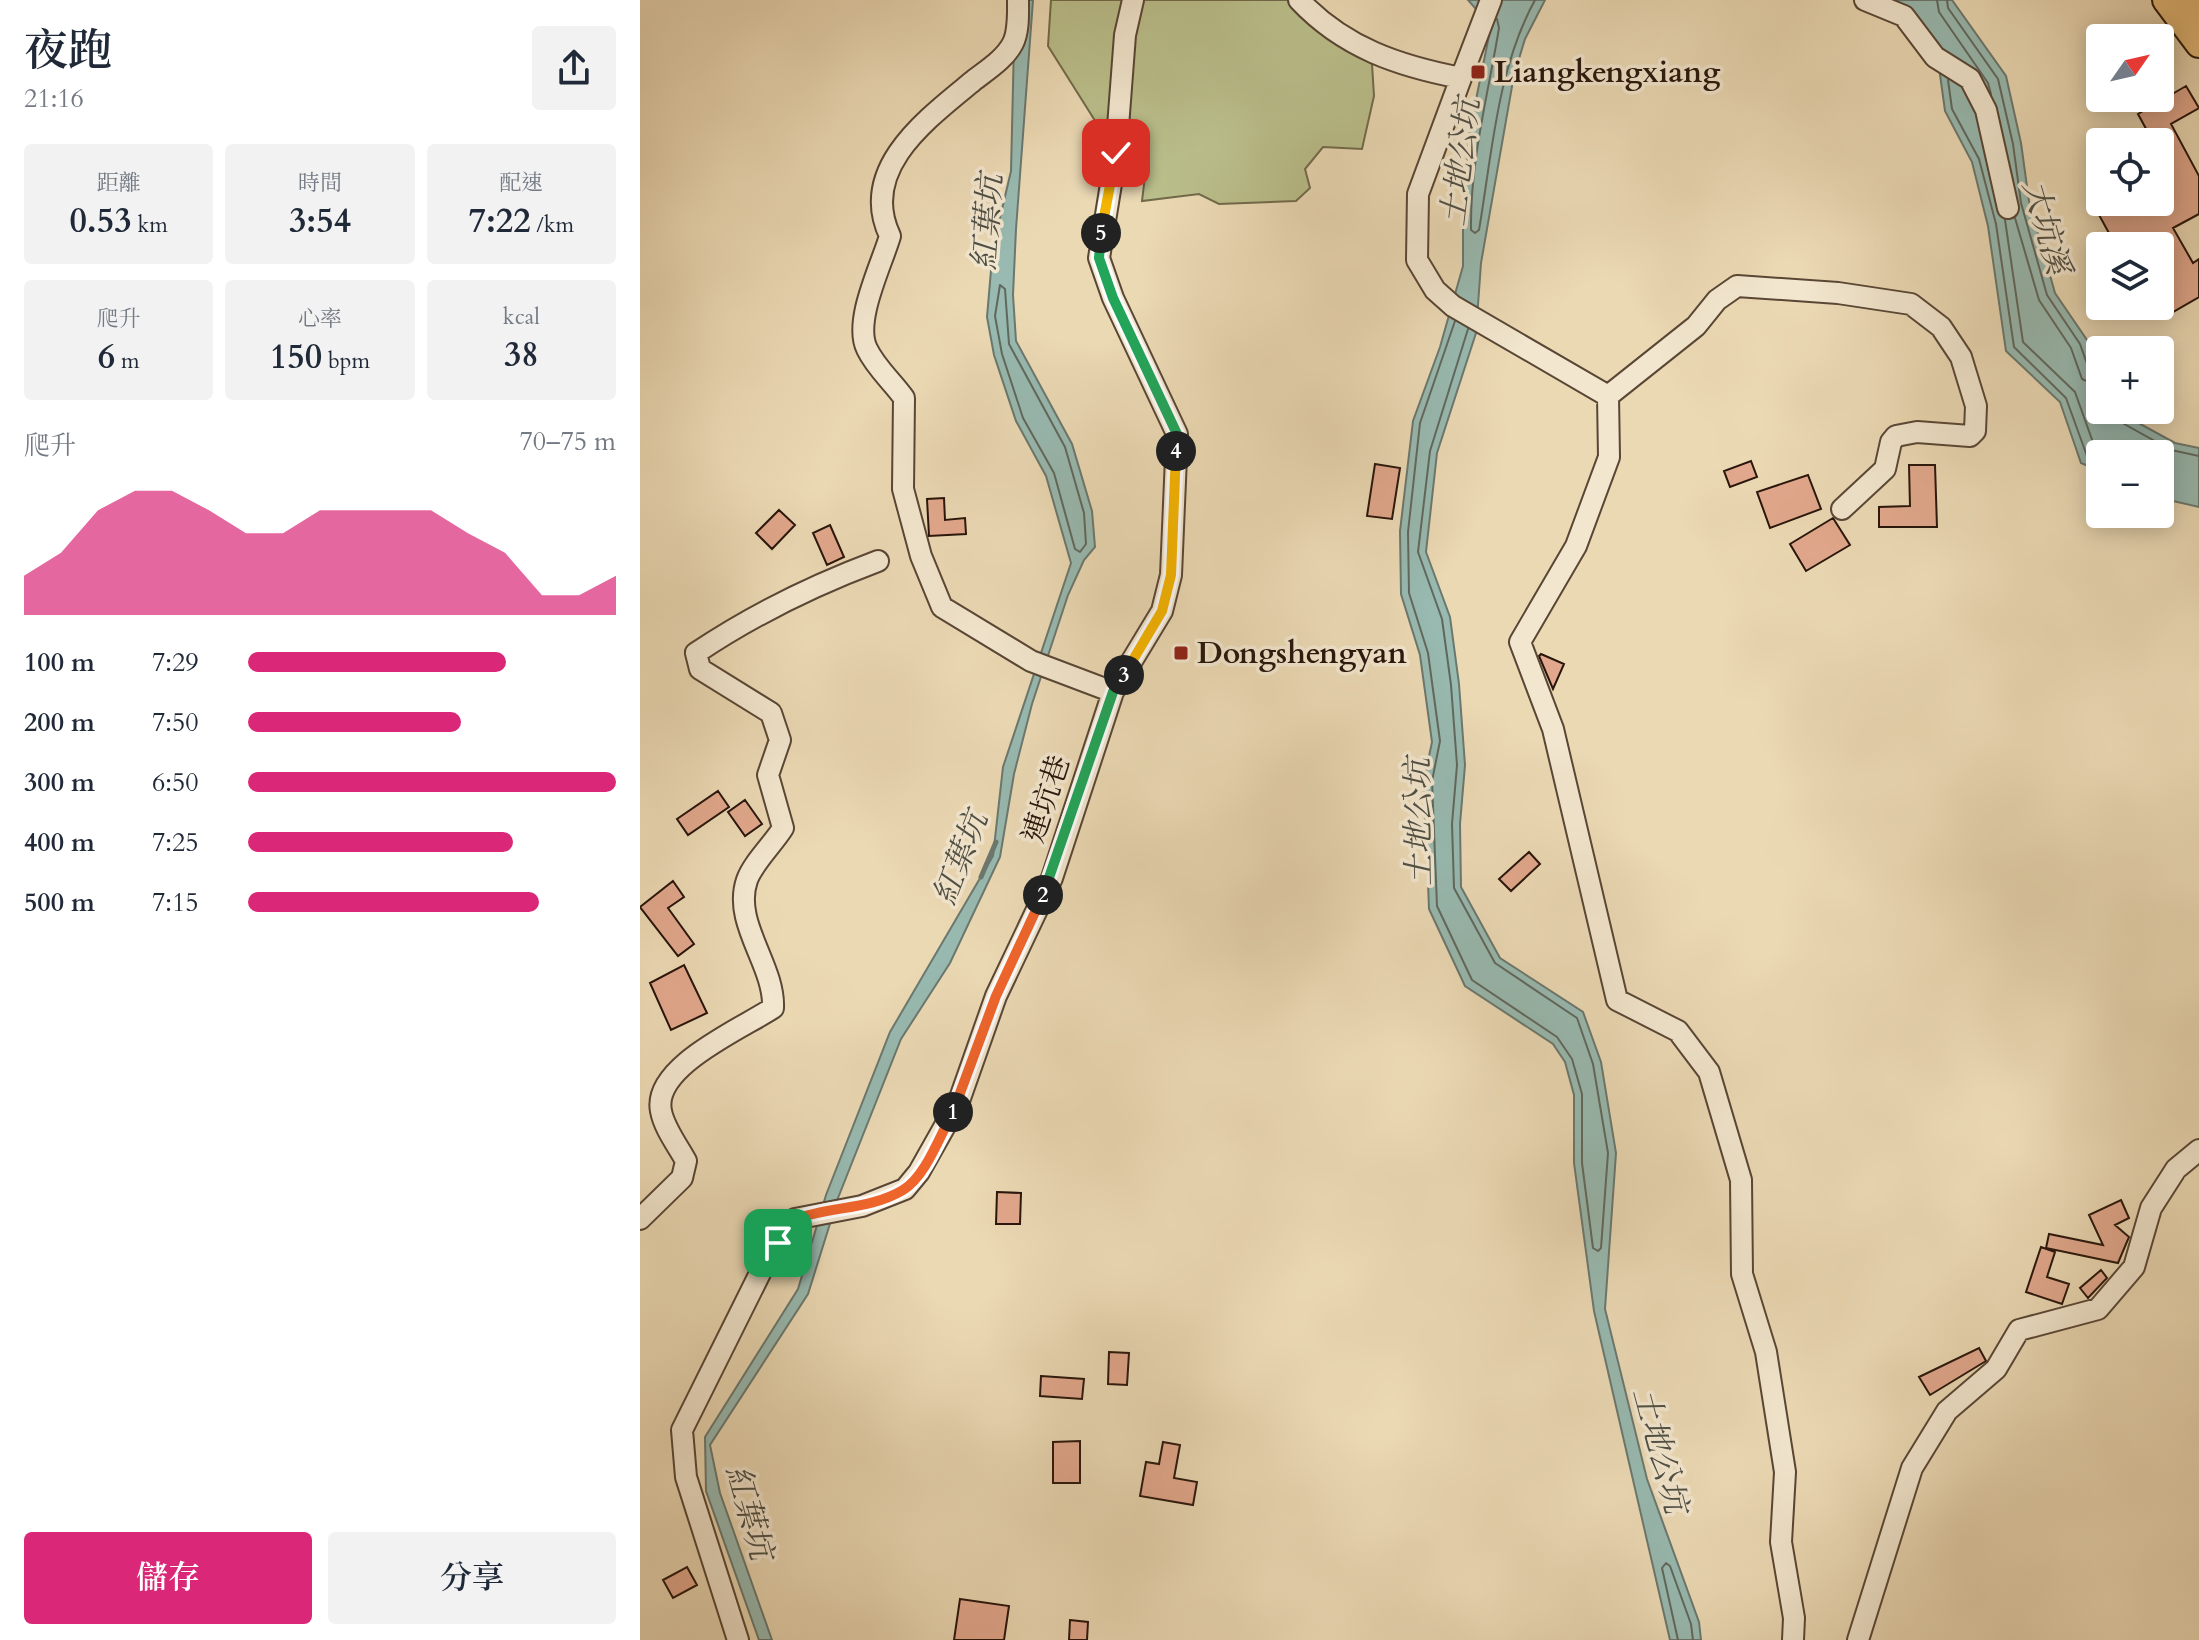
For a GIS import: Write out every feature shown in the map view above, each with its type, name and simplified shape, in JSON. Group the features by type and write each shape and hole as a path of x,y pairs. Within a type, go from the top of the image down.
{"main road":[{"path":"2166,0 2199,44"},
{"path":"2191,0 2199,12"}],"street":[{"path":"1018,0 1014,42 996,64 903,145 881,187 880,213 890,236 872,283 865,346 904,398 903,489 921,556 942,607 1031,661 1113,692"},
{"name":"連坑巷","path":"738,1640 686,1477 682,1430 782,1229 795,1219 862,1206 905,1189 919,1172 959,1101 996,996 1052,878 1113,692 1162,611 1171,575 1177,434 1113,298 1099,258 1116,153 1125,35 1133,0"},
{"path":"1299,0 1342,38 1363,49 1409,68 1461,78"},
{"path":"1491,0 1479,25 1418,194 1417,260 1435,290 1453,306 1608,396"},
{"path":"1865,0 1904,16 1935,57 1970,79 1986,110 2008,208"},
{"path":"1608,396 1696,326 1717,300 1737,286 1838,293 1911,304 1941,327 1961,357 1976,406 1975,431 1970,436 1917,432 1896,436 1891,442 1885,469 1842,509"},
{"path":"1608,396 1609,457 1576,546 1520,642 1553,729 1617,1000 1678,1031 1709,1072 1741,1180 1742,1274 1766,1352 1785,1472 1781,1542 1794,1618 1793,1640"},
{"path":"640,1219 682,1178 686,1161 661,1113 661,1090 675,1070 773,1008 774,989 745,913 747,880 783,828 768,775 780,740 771,713 700,669 696,653 746,619 834,577 878,561"},
{"path":"1858,1640 1912,1468 1947,1411 1996,1369 2019,1330 2098,1309 2134,1267 2151,1208 2176,1169 2199,1150"}],"green space":[{"path":"1051,0 1291,0 1340,45 1372,64 1374,96 1362,149 1323,147 1305,169 1310,188 1296,201 1219,204 1199,194 1142,201 1148,151 1099,127 1048,46"}],"water":[{"path":"1015,0 1033,0 1016,229 1013,295 1016,341 1072,444 1092,511 1095,547 1084,560 1068,595 1032,704 1014,774 1000,857 950,963 901,1039 838,1198 808,1294 710,1445 720,1493 772,1640 759,1640 706,1491 705,1437 798,1289 826,1195 890,1032 993,856 1003,767 1071,563 1046,476 1016,421 994,355 987,317 993,247 1011,171"},
{"path":"1468,0 1545,0 1525,39 1514,75 1481,263 1476,333 1437,453 1426,552 1450,617 1459,684 1465,765 1460,824 1461,887 1500,958 1583,1012 1601,1062 1616,1153 1605,1309 1647,1479 1699,1622 1701,1640 1670,1640 1594,1311 1574,1163 1574,1095 1565,1062 1553,1044 1465,986 1429,909 1424,780 1432,742 1420,655 1401,594 1400,531 1413,421 1440,347 1463,266 1463,214 1470,129 1491,26"},
{"name":"大坑溪","path":"1888,0 1952,0 2006,76 2021,143 2029,201 2055,293 2086,339 2086,424 2140,424 2170,440 2086,440 2086,465 2081,463 2060,402 2006,351 1988,226 1972,162 1945,111 1938,60"},
{"name":"大坑溪","path":"2174,442 2199,448 2199,507 2174,501"}],"building":[{"path":"2186,86 2199,108 2171,124 2173,128 2146,128 2138,114 2174,112 2174,93"},
{"path":"2174,130 2199,176 2199,214 2173,228 2193,263 2199,259 2199,297 2174,311 2174,232 2108,232 2100,216 2174,216"},
{"path":"1751,461 1757,477 1730,487 1724,471"},
{"path":"1375,464 1400,468 1392,519 1367,516"},
{"path":"1909,465 1935,465 1937,527 1879,527 1879,507 1910,506"},
{"path":"1808,475 1821,509 1770,528 1757,492"},
{"path":"944,498 945,520 965,518 966,534 929,536 927,499"},
{"path":"779,510 795,525 772,549 756,533"},
{"path":"1833,518 1850,545 1806,571 1790,544"},
{"path":"830,525 844,557 827,565 813,533"},
{"path":"1541,654 1564,664 1553,689 1539,656"},
{"path":"718,791 729,807 688,835 677,819"},
{"path":"745,800 762,824 745,836 728,812"},
{"path":"1529,852 1540,864 1511,891 1499,879"},
{"path":"673,881 684,897 668,908 694,944 678,956 640,907"},
{"path":"684,965 707,1013 671,1030 650,983"},
{"path":"997,1192 1021,1193 1020,1224 996,1224"},
{"path":"2121,1200 2129,1218 2115,1225 2129,1237 2118,1263 2046,1248 2049,1234 2103,1245 2089,1215"},
{"path":"2041,1247 2055,1252 2047,1277 2069,1284 2062,1304 2026,1292"},
{"path":"2101,1270 2107,1278 2088,1298 2080,1288"},
{"path":"1979,1348 1986,1361 1930,1395 1919,1377"},
{"path":"1109,1352 1129,1353 1127,1385 1108,1384"},
{"path":"1041,1376 1084,1379 1082,1399 1040,1396"},
{"path":"1080,1441 1080,1483 1053,1483 1053,1442"},
{"path":"1163,1442 1180,1445 1174,1478 1197,1482 1193,1505 1140,1496 1146,1462 1159,1464"},
{"path":"687,1567 697,1585 673,1598 663,1580"},
{"path":"960,1599 1009,1606 1004,1640 954,1640"},
{"path":"1070,1620 1088,1622 1087,1640 1069,1640"}],"waterway":[{"name":"紅葉坑","path":"981,877 996,842"}],"place":[{"name":"Liangkengxiang","path":"1478,72"},
{"name":"Dongshengyan","path":"1181,653"}],"route":[{"path":"778,1243 782,1229 795,1219 862,1206 905,1189 919,1172 959,1101 996,996 1052,878 1113,692 1162,611 1171,575 1177,434 1113,298 1099,258 1116,153"}],"water label":[{"name":"土地公坑","path":"1460,162"},
{"name":"土地公坑","path":"1418,822"},
{"name":"土地公坑","path":"1661,1450"}]}
